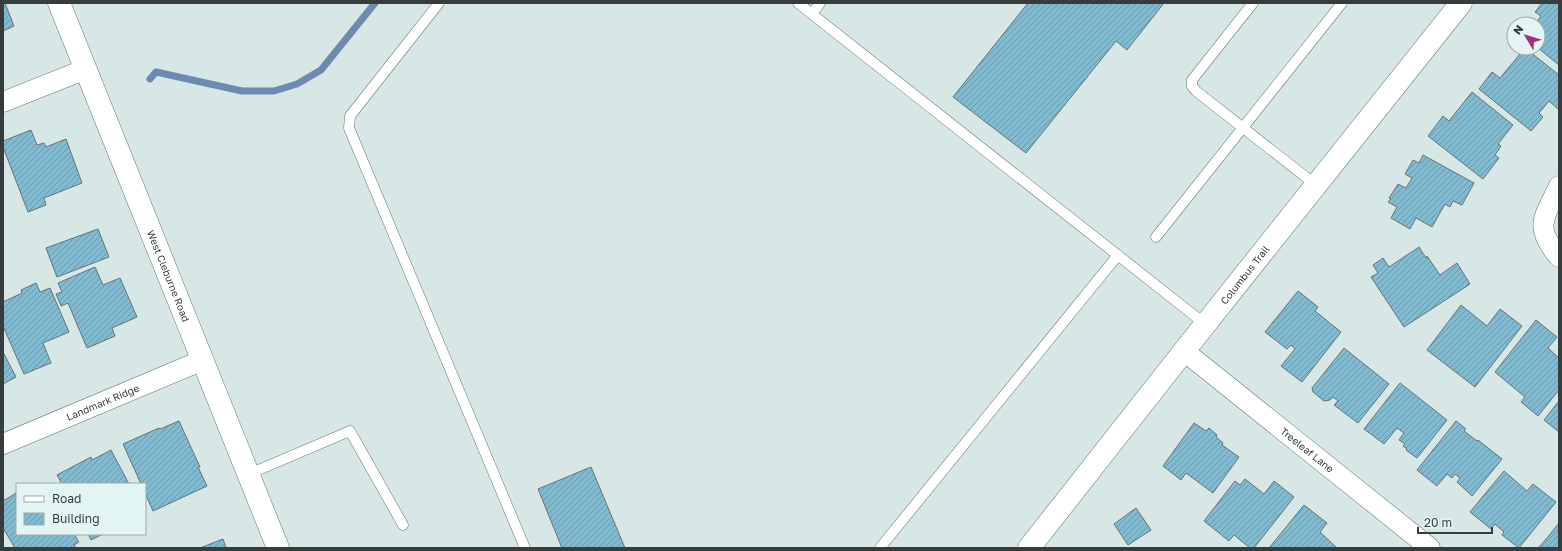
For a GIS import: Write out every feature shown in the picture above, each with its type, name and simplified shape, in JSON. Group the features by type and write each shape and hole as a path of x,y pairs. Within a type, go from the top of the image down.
{"street":[{"name":"West Cleburne Road","path":"59,3 278,548"},
{"name":"Columbus Trail","path":"1029,548 1205,324 1461,3"},
{"path":"3,102 86,69"},
{"path":"1559,186 1543,219 1543,233 1552,249 1559,257"},
{"name":"Treeleaf Lane","path":"1184,351 1430,548"},
{"name":"Landmark Ridge","path":"3,444 203,360"}],"lane":[{"path":"439,3 350,116 348,128 525,548"},
{"path":"798,3 1205,324"},
{"path":"812,14 820,3"},
{"path":"1254,3 1192,80 1192,86 1196,91 1316,185"},
{"path":"1156,237 1342,3"},
{"path":"880,548 1118,255"},
{"path":"249,474 350,430 403,525"}],"building":[{"path":"3,3 5,3 14,26 3,31"},
{"path":"1028,3 1164,3 1127,50 1116,41 1026,153 953,97"},
{"path":"1542,3 1559,3 1559,65 1546,54 1546,16 1541,16 1535,12"},
{"path":"1518,56 1535,56 1559,75 1559,108 1558,109 1549,101 1539,113 1543,117 1531,131 1479,89 1492,72 1500,78"},
{"path":"1472,92 1513,125 1498,144 1501,146 1495,155 1499,158 1483,179 1428,136 1443,116 1449,121"},
{"path":"31,130 37,145 44,143 46,147 66,139 82,183 44,198 46,205 28,212 3,147 3,141"},
{"path":"1423,155 1474,183 1462,205 1453,201 1450,207 1445,204 1432,227 1416,218 1410,229 1391,218 1397,207 1388,202 1398,184 1406,188 1412,178 1405,174 1413,160 1419,163"},
{"path":"98,229 109,257 57,277 46,248"},
{"path":"1419,247 1440,275 1457,263 1470,284 1404,327 1371,277 1378,273 1373,265 1383,258 1389,267"},
{"path":"95,267 103,285 120,278 137,317 112,328 115,336 87,348 68,303 61,306 56,294 62,292 58,283"},
{"path":"36,283 40,292 50,288 69,332 43,343 51,363 24,374 3,326 3,302 22,293 21,290"},
{"path":"1298,291 1318,307 1315,311 1341,332 1302,382 1281,366 1295,349 1291,345 1287,349 1265,332"},
{"path":"1461,305 1487,326 1500,309 1522,326 1475,387 1427,350"},
{"path":"1536,320 1557,337 1548,348 1559,358 1559,390 1538,416 1521,402 1525,397 1495,372"},
{"path":"1344,348 1389,384 1358,423 1334,405 1338,401 1333,397 1330,400 1324,401 1313,392 1312,388"},
{"path":"3,352 16,377 3,384"},
{"path":"1400,383 1447,420 1417,458 1406,450 1407,449 1403,446 1405,444 1399,440 1404,433 1397,428 1384,444 1364,429"},
{"path":"1559,401 1559,432 1544,420"},
{"path":"179,421 207,486 153,511 146,495 146,483 141,483 123,444 159,428 160,429"},
{"path":"1456,421 1466,429 1464,431 1502,459 1472,496 1457,482 1460,478 1455,474 1452,478 1447,474 1437,486 1417,470"},
{"path":"1194,423 1206,431 1209,428 1217,435 1216,437 1223,443 1222,445 1239,457 1213,493 1186,473 1181,480 1163,466"},
{"path":"111,450 128,483 61,483 57,475 91,457 92,460"},
{"path":"591,467 625,548 562,548 538,489"},
{"path":"1504,471 1527,491 1533,484 1556,502 1519,548 1502,535 1504,532 1495,524 1491,529 1470,512"},
{"path":"1245,479 1264,494 1274,481 1294,497 1254,548 1250,548 1234,535 1229,541 1204,521 1235,481 1240,485"},
{"path":"16,493 16,535 75,535 79,542 74,545 76,548 15,548 3,528 3,501"},
{"path":"1304,505 1327,523 1320,532 1337,548 1269,548"},
{"path":"1136,508 1151,530 1128,545 1114,524"},
{"path":"1559,523 1559,548 1538,548 1547,538"},
{"path":"88,535 101,535 91,540"},
{"path":"223,539 226,548 200,548"}],"waterway":[{"path":"150,79 156,72 242,91 274,91 297,84 321,70 375,3"}]}
